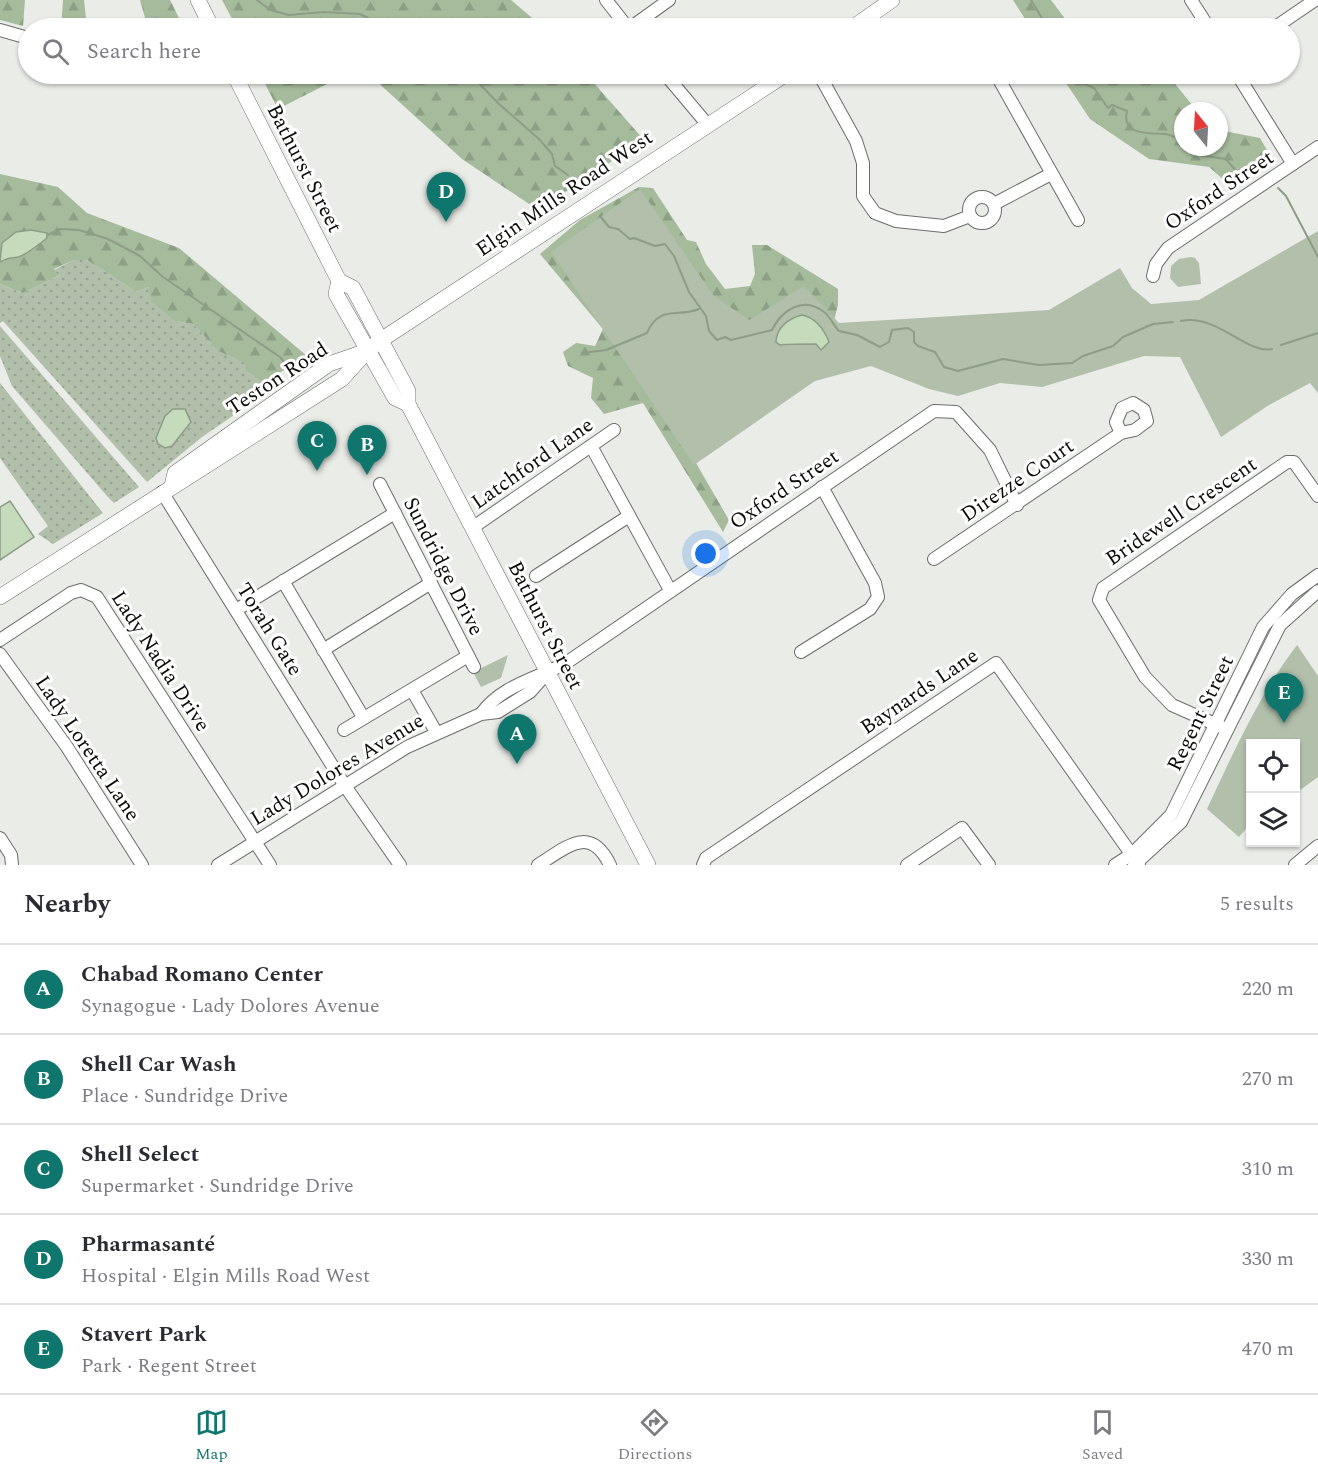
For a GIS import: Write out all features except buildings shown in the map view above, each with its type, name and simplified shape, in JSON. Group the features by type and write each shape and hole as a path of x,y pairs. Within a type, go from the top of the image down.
{"main road":[{"path":"198,0 207,18"},
{"path":"866,18 892,0"},
{"name":"Bathurst Street","path":"239,84 339,281 353,288 408,391 408,404 648,865"},
{"name":"Elgin Mills Road West","path":"367,351 770,84"},
{"name":"Bathurst Street","path":"339,281 336,294 367,351 395,398 408,404"},
{"name":"Teston Road","path":"0,597 167,489 175,473 329,364 367,351"}],"street":[{"path":"606,0 621,18"},
{"path":"643,18 669,0"},
{"path":"1191,0 1203,18"},
{"path":"1289,18 1315,0"},
{"path":"0,30 18,35"},
{"path":"673,84 707,124"},
{"path":"825,84 856,141 863,163 863,196 874,213 896,221 944,226 970,216"},
{"path":"1002,84 1078,220"},
{"path":"1243,84 1293,164"},
{"name":"Oxford Street","path":"1153,276 1156,264 1168,248 1318,147"},
{"path":"994,204 1051,174"},
{"path":"984,196 994,204 995,213 986,222 977,222 970,216 969,208 976,198 984,196"},
{"name":"Oxford Street","path":"547,673 934,411 956,412 990,450 1017,505"},
{"name":"Latchford Lane","path":"472,528 614,430"},
{"name":"Direzze Court","path":"934,560 1121,433"},
{"path":"591,446 670,590"},
{"name":"Bridewell Crescent","path":"1221,727 1172,705 1145,677 1099,600 1103,588 1287,462 1294,462 1318,496"},
{"name":"Sundridge Drive","path":"380,484 471,661 412,690"},
{"path":"801,652 870,609 878,597 875,583 822,486"},
{"name":"Torah Gate","path":"167,489 236,610 345,786 400,865"},
{"path":"236,610 395,513"},
{"path":"536,576 629,516"},
{"name":"Regent Street","path":"1221,727 1263,627 1292,594 1318,575"},
{"path":"283,581 363,717"},
{"path":"323,650 431,583"},
{"name":"Lady Nadia Drive","path":"0,640 71,593 81,590 97,597 270,865"},
{"name":"Regent Street","path":"1115,865 1136,862 1171,815 1280,625 1318,591"},
{"name":"Lady Loretta Lane","path":"0,654 67,747 142,865"},
{"name":"Baynards Lane","path":"703,865 706,858 996,663 1136,862"},
{"name":"Lady Dolores Avenue","path":"218,865 255,840 436,732 481,714 498,712 530,692 547,673"},
{"path":"344,730 412,690 436,732"},
{"path":"907,865 962,828 989,865"},
{"path":"0,838 11,855 12,865"},
{"path":"538,865 560,851 586,841 595,843 602,849 610,865"},
{"path":"1295,865 1318,846"}],"shaded area":[{"path":"640,189 713,295 749,320 804,286 839,323 1049,310 1120,268 1132,288 1151,304 1199,300 1318,231 1318,393 1310,383 1269,405 1221,437 1180,357 1144,356 1042,387 1000,383 958,396 929,389 871,366 815,381 694,465 551,252"},
{"path":"31,230 47,233 47,238 21,256 0,262 2,243 16,232"},
{"path":"1191,257 1199,263 1201,284 1178,287 1170,278 1171,266 1179,259"},
{"path":"74,260 87,260 136,292 149,287 175,321 193,324 218,351 246,363 246,371 263,383 266,393 202,437 147,482 3,321 0,323 0,284 23,293 58,276 54,270"},
{"path":"802,315 815,321 825,333 829,342 821,350 816,344 780,345 776,342 778,332 784,324"},
{"path":"0,326 139,487 114,503 12,386 0,356"},
{"path":"0,383 103,513 53,544 38,534 48,526 0,458"},
{"path":"173,409 185,409 191,422 172,446 165,448 158,444 156,438 165,416"},
{"path":"10,501 34,537 0,560 0,507"},
{"path":"1297,645 1318,676 1318,777 1300,790 1300,739 1246,739 1246,829 1239,837 1207,809 1259,704"},
{"path":"508,655 501,678 481,687 473,672"}],"green space":[{"path":"0,0 25,0 24,18 18,18 18,25 0,20"},
{"path":"63,0 84,0 86,18 62,18"},
{"path":"140,0 170,0 179,18 145,18"},
{"path":"222,0 511,0 532,18 232,18"},
{"path":"1013,0 1051,0 1064,18 1025,18"},
{"path":"265,84 327,84 278,109"},
{"path":"380,84 595,84 644,140 538,210 462,159"},
{"path":"1067,84 1175,84 1190,102 1174,102 1174,156 1228,156 1228,132 1260,138 1274,162 1234,189 1209,167 1149,159 1090,119"},
{"path":"0,174 58,187 87,213 179,248 307,356 263,383 246,371 245,363 218,351 193,324 175,321 151,301 149,287 136,292 87,260 74,260 54,269 58,276 23,293 0,284"},
{"path":"639,187 653,188 687,240 696,242 706,264 725,289 750,286 755,274 752,245 767,245 838,289 838,305 832,328 652,387 729,520 723,532 643,403 604,414 591,398 593,378 568,366 563,352 576,343 595,346 603,329 540,254 580,220"}],"waterway":[{"path":"257,0 270,10 289,15 324,12 360,14 368,18"},
{"path":"1031,0 1042,18"},
{"path":"480,84 539,139 552,154 555,166 568,175"},
{"path":"1085,84 1094,88 1108,108 1112,105 1127,111 1126,119 1132,129 1138,132 1166,134 1174,137"},
{"path":"1206,156 1226,159 1237,172 1256,175"},
{"path":"1278,188 1286,196 1318,257"},
{"path":"600,216 609,227 618,229 630,239 634,238 655,246 665,244 674,256 689,292 706,316 709,331 717,340 725,337 731,340 772,330 787,311 801,305 808,305 826,313 839,331 857,335 880,347 889,342 892,330 908,328 914,332 914,342 918,346 935,352 944,367 958,371 1003,359 1039,365 1072,363 1083,356 1113,346 1123,337 1153,324 1173,322"},
{"path":"48,235 60,229 79,230 108,239 140,256 163,277 280,357 297,378"},
{"path":"582,353 606,350 647,333 657,318 663,315 699,309"},
{"path":"1181,321 1194,320 1207,323 1253,346 1272,349"},
{"path":"1281,345 1318,333"}],"place":[{"name":"Pharmasanté","path":"446,222"},
{"name":"Shell Select","path":"317,471"},
{"name":"Shell Car Wash","path":"367,475"},
{"name":"Stavert Park","path":"1284,723"},
{"name":"Chabad Romano Center","path":"517,764"}]}
